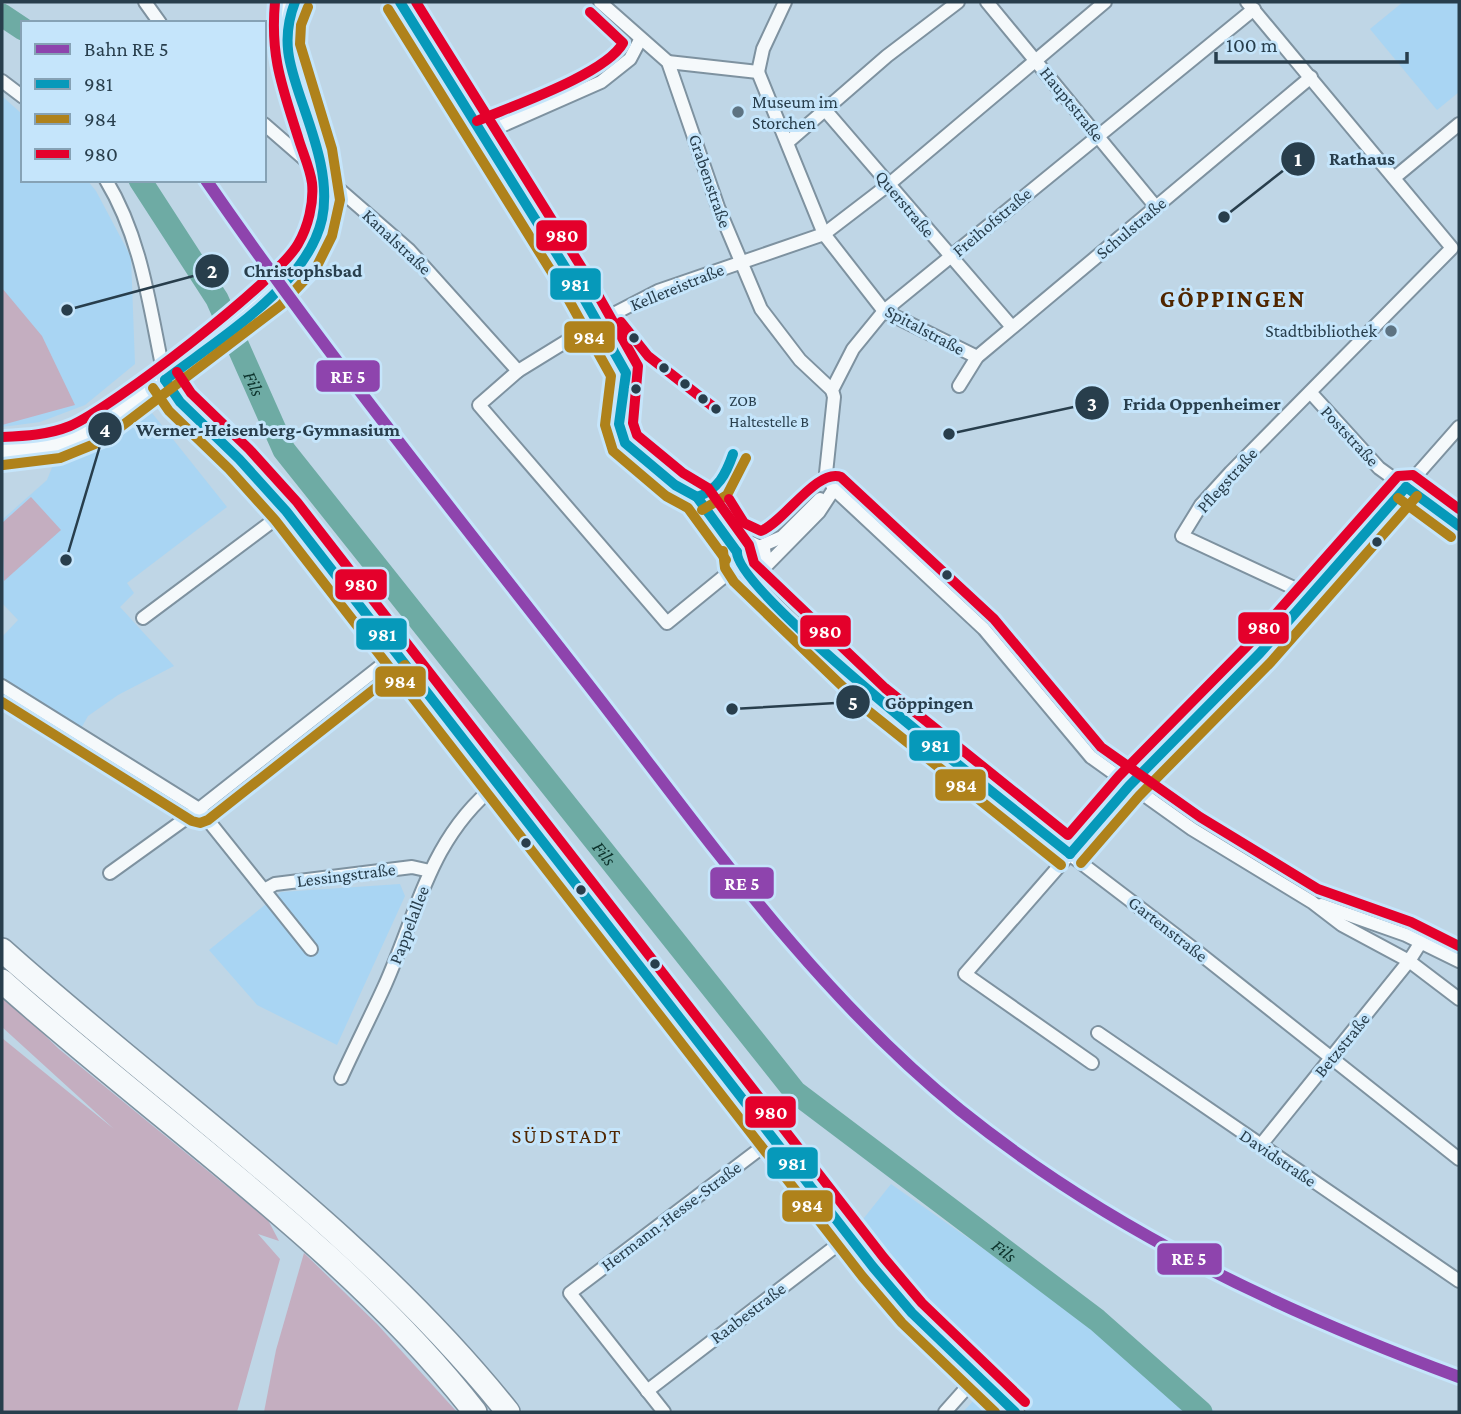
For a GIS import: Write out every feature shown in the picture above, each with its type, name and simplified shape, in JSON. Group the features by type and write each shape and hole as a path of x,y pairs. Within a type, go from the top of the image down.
{"highway":[{"path":"2,950 83,1023 328,1225 430,1324 508,1412"},
{"path":"2,981 69,1041 270,1207 319,1251 423,1352 475,1412"}],"main road":[{"path":"2,451 40,449 76,439 165,380 209,345 291,277 310,252 323,221 326,181 318,148 290,66 286,37 291,5"},
{"path":"165,380 180,402 239,458 286,511 496,785 912,1313 1015,1412"}],"street":[{"path":"145,2 159,21"},
{"path":"400,2 483,134 626,373 619,424 625,443 676,485 696,497 750,574 762,570 766,562 804,528 831,498 834,489"},
{"path":"600,2 668,62 758,72 763,49 785,2"},
{"path":"788,142 887,56 958,2"},
{"name":"Hauptstraße","path":"987,2 1037,59 1156,207"},
{"name":"Kellereistraße","path":"737,559 667,623 479,405 519,371 596,323 658,291 824,234 888,185 1105,2"},
{"path":"1251,5 1391,175 1459,124"},
{"name":"Freihofstraße","path":"834,489 826,473 834,397 832,390 853,349 884,311 1251,5"},
{"path":"483,134 601,82 629,59 640,40"},
{"name":"Grabenstraße","path":"668,62 739,262 761,309 775,331 832,390"},
{"name":"Spitalstraße","path":"758,72 824,234 884,311 977,357"},
{"name":"Schulstraße","path":"959,386 977,357 1311,77"},
{"path":"2,81 21,95"},
{"name":"Querstraße","path":"826,111 1012,327"},
{"name":"Kanalstraße","path":"266,126 409,250 519,371"},
{"name":"Pflegstraße","path":"1309,595 1182,536 1201,505 1452,248 1391,175"},
{"path":"107,182 121,205 138,251 165,380"},
{"name":"Poststraße","path":"1311,393 1378,468 1459,526"},
{"path":"1093,1063 965,974 1129,786 1224,691 1459,427"},
{"path":"737,559 748,544 761,546 782,537 826,493 834,489"},
{"path":"834,489 970,616 1091,757 1192,829 1312,902 1342,925 1409,961 1459,999"},
{"path":"143,618 286,511"},
{"path":"761,546 766,562"},
{"name":"Gartenstraße","path":"750,574 760,589 876,699 1070,855 1459,1159"},
{"path":"110,873 199,809 396,654"},
{"name":"Lessingstraße","path":"2,686 199,809 311,949"},
{"name":"Pappelallee","path":"341,1078 385,985 430,871 464,813 496,785"},
{"name":"Lessingstraße","path":"264,890 275,884 412,867 430,871"},
{"path":"1312,902 1421,942 1459,961"},
{"name":"Betzstraße","path":"1260,1146 1409,961 1421,942"},
{"name":"Davidstraße","path":"1098,1033 1459,1281"},
{"name":"Hermann-Hesse-Straße","path":"647,1391 570,1293 773,1139"},
{"name":"Raabestraße","path":"647,1391 849,1236"},
{"path":"945,1412 977,1376"},
{"path":"647,1391 664,1412"}],"shaded area":[{"path":"1403,2 1459,2 1459,92 1437,110 1370,29"},
{"path":"2,96 21,113 21,182 89,182 131,257 135,364 85,405 40,422 2,427"},
{"path":"2,288 42,336 75,405 2,425"},
{"path":"152,413 227,507 127,583 134,593 120,607 174,666 118,695 88,716 79,732 2,686 2,637 18,620 2,603 2,520 47,480 57,455"},
{"path":"31,497 61,530 4,581 2,523"},
{"path":"400,884 405,896 337,1045 257,1005 209,950 281,892"},
{"path":"2,994 59,1049 268,1220 279,1241 258,1234 280,1259 237,1412 2,1412 2,1038 114,1129 2,1027"},
{"path":"891,1184 1216,1412 963,1412 988,1385 852,1233"},
{"path":"304,1253 377,1324 457,1412 264,1412 276,1350"}],"waterway":[{"name":"Fils","path":"2,15 21,28"},
{"name":"Fils","path":"141,182 217,299 284,450 795,1092 1097,1320 1201,1412"}],"transit line":[{"name":"980","path":"2,437 53,431 91,415 155,370 228,313 260,285 298,244 309,215 312,183 279,71 274,39 275,2"},
{"name":"981","path":"165,380 234,329 279,289 313,244 322,219 323,175 288,54 288,29 295,2"},
{"name":"981","path":"400,2 578,288 626,373 619,424 625,443 675,485 697,497 737,552"},
{"name":"980","path":"416,2 590,281 638,366 633,423 637,435 683,473 708,488 749,545 754,563 885,688 1068,835 1119,776 1250,643 1398,476 1413,475 1459,509"},
{"name":"984","path":"3,465 60,458 102,441 281,305 316,268 332,236 340,200 332,149 300,44 301,25 308,7"},
{"name":"984","path":"388,9 566,295 611,376 605,425 613,451 666,496 688,508 726,560"},
{"name":"980","path":"477,121 557,88 613,55 623,43 590,12"},
{"path":"207,182 345,371 717,852 808,961 856,1014 906,1063 960,1110 1017,1153 1136,1230 1262,1295 1393,1352 1459,1377"},
{"name":"980","path":"621,322 648,356 716,409"},
{"name":"980","path":"177,372 191,393 249,449 297,502 884,1258 922,1303 1025,1402"},
{"name":"981","path":"165,380 180,402 239,459 286,511 873,1267 912,1313 1015,1412"},
{"name":"984","path":"153,388 169,411 229,469 275,520 862,1276 902,1323 995,1412"},
{"name":"981","path":"697,497 720,480 733,454"},
{"name":"984","path":"702,510 727,495 746,458"},
{"name":"980","path":"729,499 744,523 761,531 811,487 832,476 841,477 994,619 1101,747 1200,817 1318,889 1411,922 1459,946"},
{"name":"981","path":"1406,487 1459,526"},
{"name":"981","path":"1070,854 1129,786 1260,653 1406,487"},
{"name":"984","path":"1081,863 1139,796 1271,662 1417,496"},
{"name":"984","path":"1398,498 1451,537"},
{"name":"984","path":"723,551 725,568 734,582 867,710 1061,865"},
{"name":"981","path":"737,552 749,575 782,612 829,656 943,753 1070,854"},
{"name":"984","path":"2,702 192,821 200,823 208,820 405,665"}],"place":[{"name":"Museum im Storchen","path":"738,112"},
{"name":"Rathaus","path":"1224,217"},
{"name":"Christophsbad","path":"67,310"},
{"name":"Stadtbibliothek","path":"1391,331"},
{"name":"ZOB Haltestelle B","path":"716,409"},
{"name":"Frida Oppenheimer","path":"949,434"},
{"name":"Werner-Heisenberg-Gymnasium","path":"66,560"},
{"name":"Göppingen","path":"732,709"}],"district":[{"name":"GÖPPINGEN","path":"1233,298"},
{"name":"SÜDSTADT","path":"567,1136"}]}
